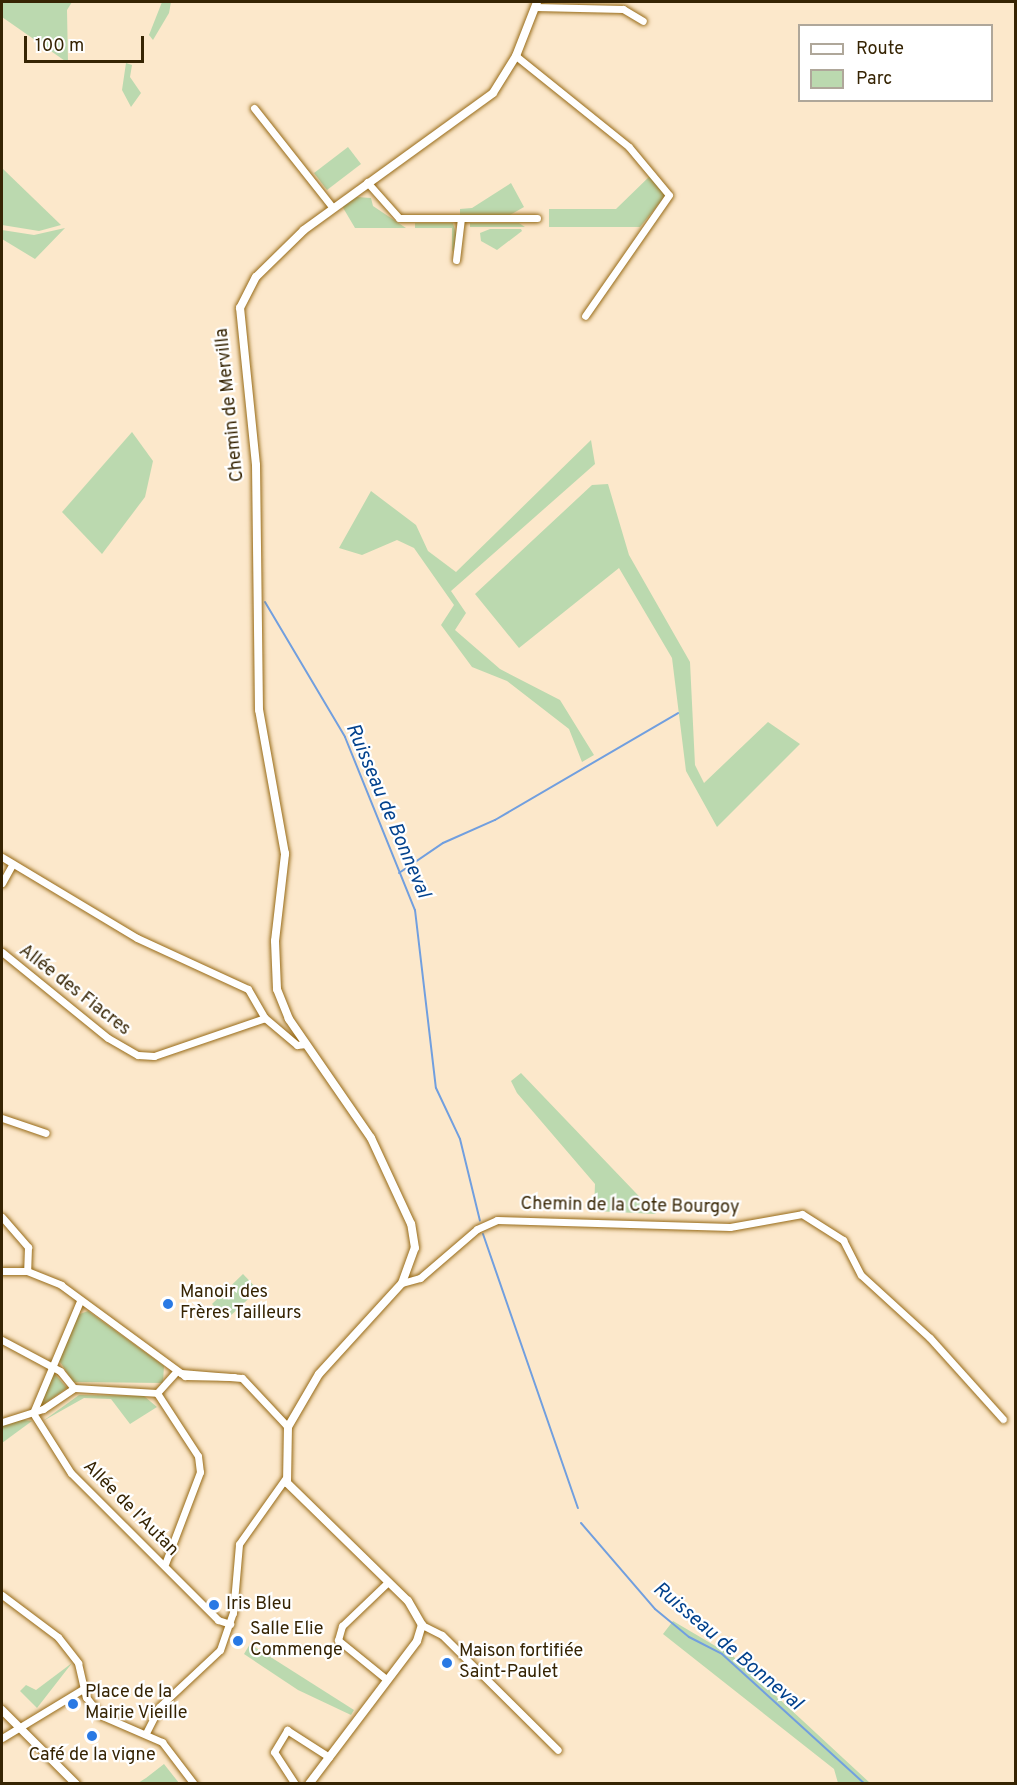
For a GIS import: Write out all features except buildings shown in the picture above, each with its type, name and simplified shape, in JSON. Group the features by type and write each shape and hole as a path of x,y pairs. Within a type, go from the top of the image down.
{"street":[{"path":"536,4 623,9 643,21"},
{"name":"Chemin de Mervilla","path":"306,1044 282,1006 274,957 285,854 258,710 256,465 240,308 256,277 333,208 367,182 475,111 516,56 536,4"},
{"path":"516,56 629,147 669,195 585,316"},
{"path":"254,108 333,208"},
{"path":"367,182 399,218 537,218"},
{"path":"456,260 461,218"},
{"path":"2,857 137,938 248,989 266,1018 297,1046 306,1044 370,1138 411,1224 414,1256 402,1283 319,1374 288,1426 285,1479 239,1544 230,1624 220,1650 159,1707 146,1733"},
{"path":"2,883 12,864"},
{"name":"Allée des Fiacres","path":"2,952 108,1038 138,1055 154,1056 266,1018"},
{"path":"2,1118 46,1133"},
{"name":"Chemin de la Cote Bourgoy","path":"402,1283 420,1278 477,1229 497,1220 730,1227 802,1214 843,1240 861,1275 930,1338 1003,1419"},
{"path":"2,1218 28,1247 27,1271"},
{"path":"2,1271 27,1271 61,1285 178,1372 242,1378 288,1426"},
{"path":"33,1413 49,1366 80,1301"},
{"path":"2,1341 49,1366 74,1388"},
{"path":"2,1422 33,1413 74,1388 157,1393 178,1372"},
{"path":"157,1393 198,1456 200,1472 165,1564"},
{"name":"Allée de l'Autan","path":"33,1413 71,1473 230,1624"},
{"path":"285,1479 388,1582 422,1625 442,1635 558,1750"},
{"path":"386,1679 338,1640 342,1626 388,1582"},
{"path":"2,1595 58,1636 74,1656 83,1689 104,1719 146,1733 162,1742 194,1784"},
{"path":"309,1784 386,1679 422,1625"},
{"path":"2,1738 17,1726 83,1689"},
{"path":"2,1710 76,1784"},
{"path":"296,1784 274,1752 286,1730 329,1757"}],"green space":[{"path":"2,2 72,2 67,10 68,63 2,17"},
{"path":"162,2 171,2 169,13 153,40 149,35"},
{"path":"126,63 132,65 130,77 141,93 131,107 122,90"},
{"path":"348,147 361,164 327,190 314,173"},
{"path":"2,168 61,225 39,231 2,225"},
{"path":"652,174 666,195 640,227 549,227 549,209 616,209"},
{"path":"511,183 524,207 510,215 460,215 460,209 472,208"},
{"path":"357,197 371,198 373,206 406,228 355,228 342,206"},
{"path":"415,223 453,223 458,241 452,252 452,228 415,228"},
{"path":"470,223 519,223 525,227 470,227"},
{"path":"65,228 35,259 2,239 2,230 34,235"},
{"path":"490,229 521,229 522,231 497,250 481,241 480,233"},
{"path":"132,432 153,461 145,497 102,554 62,512"},
{"path":"591,440 595,464 451,591 466,613 455,630 500,669 560,700 594,755 582,762 569,729 507,681 472,667 441,625 454,605 414,548 397,540 362,555 339,548 371,491 416,525 428,551 456,572"},
{"path":"608,484 629,555 690,662 695,765 704,783 768,722 800,744 717,827 686,771 672,658 619,568 519,648 475,594 592,485"},
{"path":"521,1073 656,1214 594,1211 595,1184 517,1093 511,1081"},
{"path":"243,1274 258,1290 227,1319 212,1304"},
{"path":"88,1311 164,1366 163,1383 73,1382 57,1357 77,1315"},
{"path":"53,1372 67,1388 41,1406 39,1405"},
{"path":"79,1395 144,1396 157,1407 130,1424 111,1399 84,1398 43,1421"},
{"path":"17,1419 32,1421 2,1443 2,1426"},
{"path":"673,1621 734,1657 870,1783 838,1783 834,1769 663,1634"},
{"path":"250,1644 354,1710 351,1715 298,1690 244,1654"},
{"path":"72,1663 37,1708 20,1691 26,1685 36,1690"},
{"path":"164,1764 179,1783 138,1783 146,1778"}],"waterway":[{"name":"Ruisseau de Bonneval","path":"265,602 345,737 415,910 436,1088 460,1139 480,1221"},
{"path":"399,873 443,843 495,820 678,713"},
{"name":"Ruisseau de Bonneval","path":"483,1234 578,1508"},
{"name":"Ruisseau de Bonneval","path":"581,1523 655,1609 689,1637 722,1654 865,1784"}],"place":[{"name":"Manoir des Frères Tailleurs","path":"168,1304"},
{"name":"Iris Bleu","path":"214,1605"},
{"name":"Salle Elie Commenge","path":"238,1641"},
{"name":"Maison fortifiée Saint-Paulet","path":"447,1663"},
{"name":"Place de la Mairie Vieille","path":"73,1704"},
{"name":"Café de la vigne","path":"92,1736"}]}
